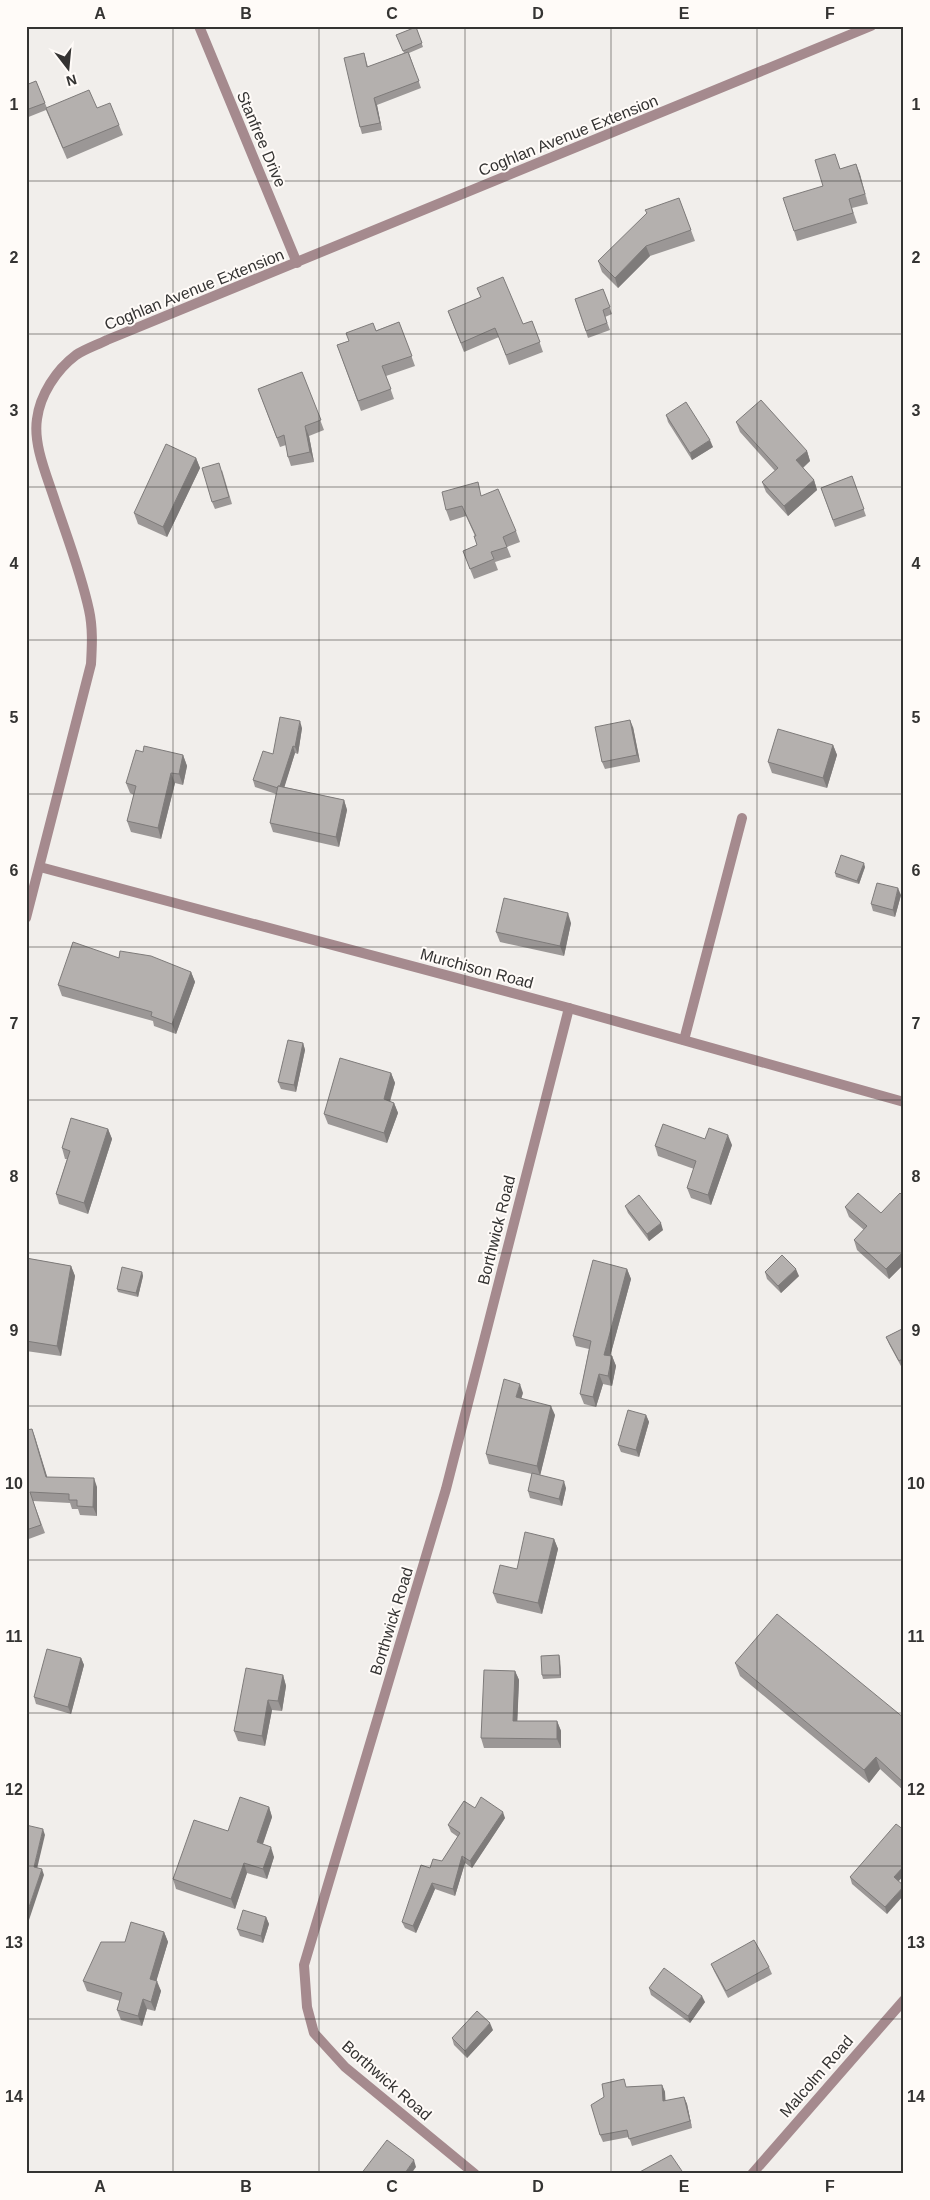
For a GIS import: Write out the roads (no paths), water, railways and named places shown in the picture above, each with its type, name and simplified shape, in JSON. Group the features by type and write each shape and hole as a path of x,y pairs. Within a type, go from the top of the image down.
{"street":[{"name":"Stanfree Drive","path":"199,26 297,263"},
{"name":"Coghlan Avenue Extension","path":"26,918 90,664 92,638 90,611 40,452 37,420 44,395 55,377 76,355 107,340 871,26"},
{"path":"684,1040 742,818"},
{"name":"Murchison Road","path":"40,868 569,1008 904,1102"},
{"name":"Borthwick Road","path":"475,2174 345,2067 314,2033 307,2008 304,1965 446,1489 569,1008"},
{"name":"Malcolm Road","path":"752,2174 904,2000"}]}
